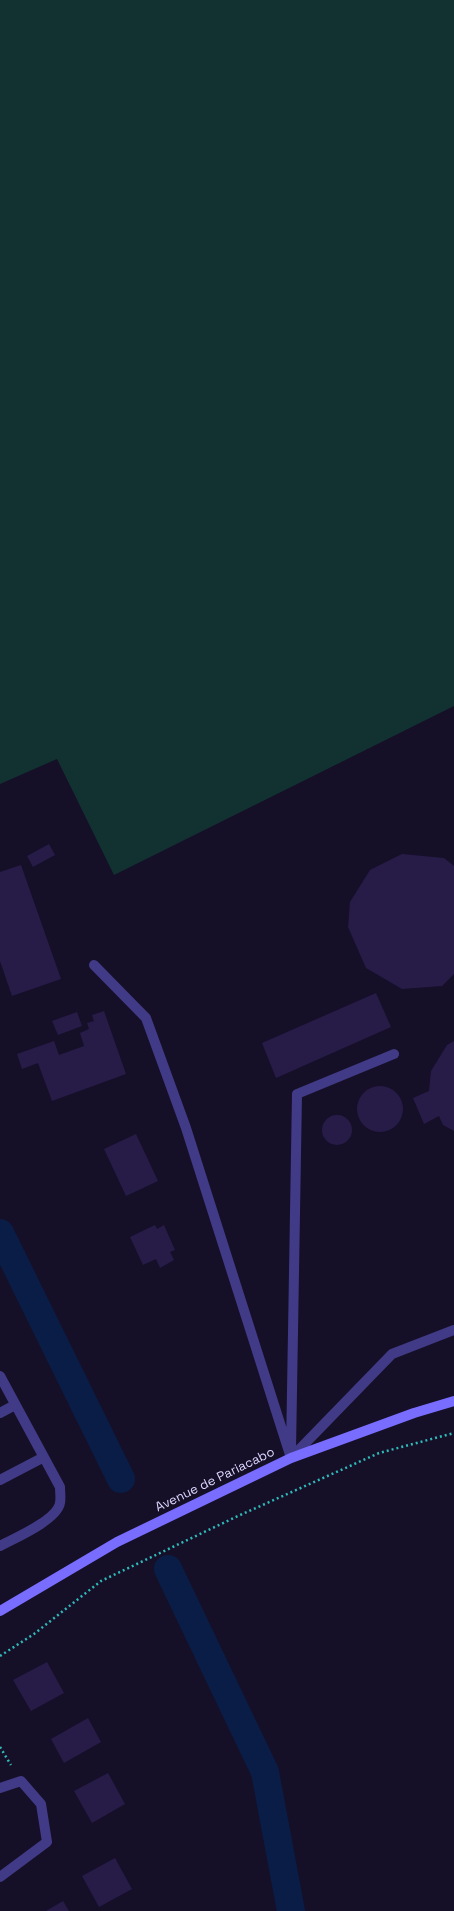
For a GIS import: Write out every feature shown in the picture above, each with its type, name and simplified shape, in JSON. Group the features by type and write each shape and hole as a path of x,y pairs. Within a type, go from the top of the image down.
{"main road":[{"name":"Avenue de Pariacabo","path":"0,1611 117,1542 291,1458 414,1413 454,1401"}],"street":[{"path":"94,965 146,1018 186,1128 291,1458"},
{"path":"291,1458 298,1094 394,1054"},
{"path":"291,1458 392,1354 454,1330"},
{"path":"0,1376 60,1487 60,1503 56,1513 38,1525 0,1546"},
{"path":"0,1413 15,1405"},
{"path":"0,1480 44,1457"},
{"path":"0,1788 21,1780 41,1804 47,1842 0,1876"}],"path":[{"path":"0,1656 34,1634 101,1581 238,1516 379,1453 454,1433"}],"green space":[{"path":"0,0 454,0 454,706 114,875 57,759 0,784"}],"building":[{"path":"49,844 55,855 33,867 27,856"},
{"path":"402,854 444,858 454,866 454,974 442,986 402,989 366,968 348,927 350,902 370,870"},
{"path":"21,865 61,979 12,996 0,961 0,872"},
{"path":"376,993 391,1027 276,1078 262,1043"},
{"path":"104,1011 126,1074 52,1101 38,1063 22,1069 17,1054 54,1041 59,1055 84,1046 80,1033 89,1029 87,1023 94,1021 92,1015"},
{"path":"77,1012 82,1026 58,1035 52,1021"},
{"path":"454,1041 454,1131 443,1125 439,1116 424,1124 413,1098 429,1091 431,1071 447,1045"},
{"path":"375,1086 385,1086 393,1090 399,1096 403,1104 403,1114 399,1122 393,1128 385,1132 375,1132 367,1128 361,1122 357,1114 357,1104 361,1096 367,1090"},
{"path":"337,1115 348,1119 352,1130 348,1141 337,1145 326,1141 322,1130 326,1119"},
{"path":"136,1134 158,1181 126,1196 104,1149"},
{"path":"155,1225 157,1229 164,1225 175,1250 170,1252 174,1260 160,1268 156,1259 143,1265 130,1237"},
{"path":"47,1662 64,1693 31,1711 13,1680"},
{"path":"88,1718 101,1742 64,1763 51,1739"},
{"path":"108,1773 125,1804 92,1823 74,1791"},
{"path":"115,1858 132,1889 99,1907 82,1876"},
{"path":"63,1901 69,1911 46,1911"}],"waterway":[{"path":"0,1233 121,1479"},
{"path":"168,1569 265,1772 291,1911"}]}
